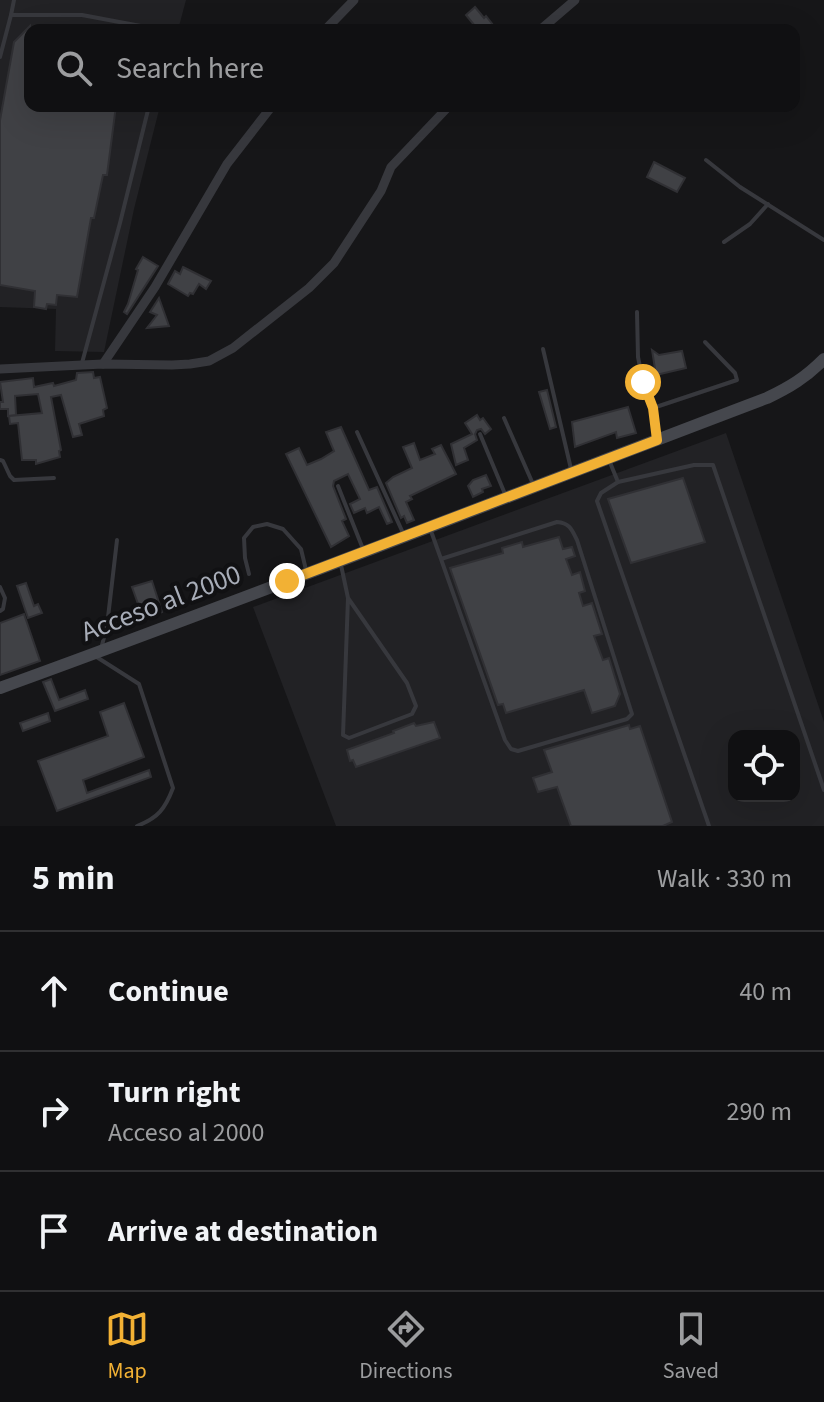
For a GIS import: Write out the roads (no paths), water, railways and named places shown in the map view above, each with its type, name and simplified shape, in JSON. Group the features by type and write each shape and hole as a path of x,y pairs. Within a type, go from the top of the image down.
{"street":[{"path":"331,24 354,0"},
{"path":"547,24 575,0"},
{"path":"103,364 155,287 227,164 267,112"},
{"path":"0,369 190,364 209,361 233,348 309,288 334,263 381,191 391,167 443,112"},
{"name":"Acceso al 2000","path":"0,688 767,398 792,387 824,359"}],"lane":[{"path":"0,57 14,0"},
{"path":"11,15 82,15 130,24"},
{"path":"81,365 148,112"},
{"path":"706,160 740,187 824,240"},
{"path":"724,242 750,224 768,204"},
{"path":"637,312 638,357 653,408 657,440"},
{"path":"653,408 737,380 735,373 705,342"},
{"path":"543,349 571,472"},
{"path":"504,418 533,486"},
{"path":"357,432 404,536"},
{"path":"480,434 506,496"},
{"path":"609,458 618,482"},
{"path":"0,460 14,480 54,478"},
{"path":"709,826 597,501 601,493 618,482 694,465 713,465 824,790"},
{"path":"338,486 364,551"},
{"path":"430,526 441,559 505,740 511,749 518,751 627,719 632,714 577,540 570,527 557,522 441,559"},
{"path":"249,574 244,538 253,527 267,524 283,529 301,549 307,573"},
{"path":"117,540 107,626 97,653 139,684 173,788 163,809 150,821 137,826"},
{"path":"340,561 348,598 343,735 349,738 412,714 416,706 407,683 348,598"},
{"path":"0,587 5,598 0,611"}]}
